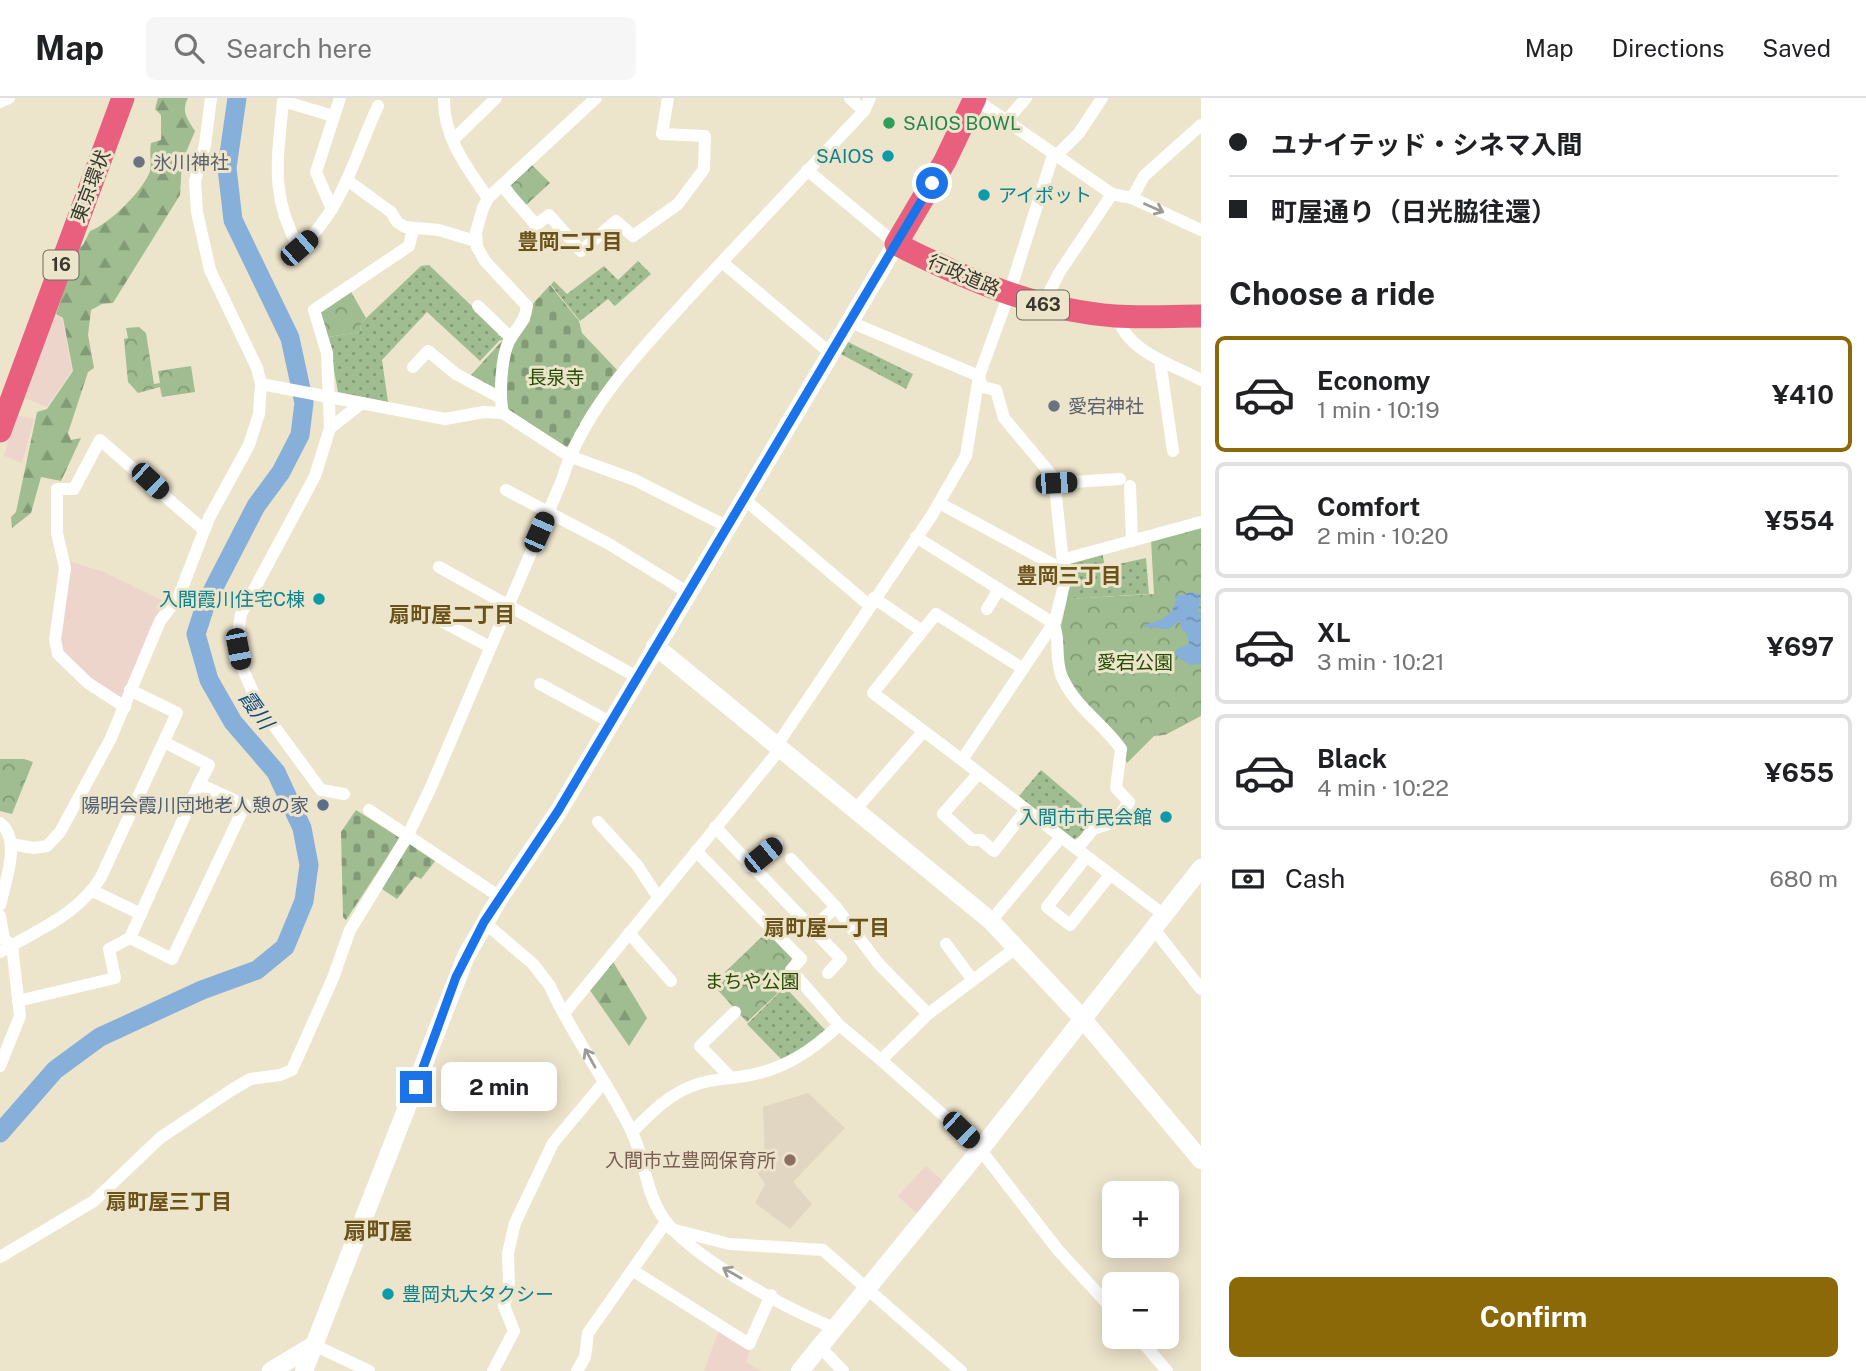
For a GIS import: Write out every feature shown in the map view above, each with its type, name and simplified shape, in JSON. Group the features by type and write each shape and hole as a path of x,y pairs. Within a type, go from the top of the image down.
{"highway":[{"name":"東京環状","path":"0,399 112,98"},
{"name":"東京環状","path":"0,431 124,98"},
{"path":"896,244 945,161 975,99"},
{"name":"行政道路","path":"896,244 1009,294 1043,305 1117,316 1201,316"}],"street":[{"path":"0,102 9,98"},
{"path":"11,844 34,848 47,846 55,839 110,740 160,621 179,596 204,530 255,430 265,384 210,270 197,212 195,181 205,145 211,98"},
{"path":"331,209 316,172 340,98"},
{"path":"444,98 445,124 488,198"},
{"path":"453,140 496,98"},
{"path":"503,414 499,397 511,338 524,321 527,306 485,261 475,240 488,198 503,187 596,98"},
{"path":"503,187 536,225 549,215 582,251 616,220 633,236 678,204 704,169 705,136 662,134 668,98"},
{"path":"850,98 864,111"},
{"path":"0,1257 94,1201 160,1138 230,1091 250,1079 287,1074 292,1070 333,978 350,930 408,835 549,512 569,456 601,404 632,363 722,262 864,111 870,98"},
{"path":"1007,120 1026,98"},
{"path":"565,1012 779,747 939,503 966,456 979,376 1055,155 1079,133 1102,98"},
{"path":"975,99 1112,194 1132,198 1201,230"},
{"path":"333,116 283,101 276,181 284,222 299,248 317,233 331,209 347,180 378,106"},
{"path":"1132,198 1144,176 1201,125"},
{"path":"304,1371 423,1070 456,977 484,922 558,811 829,352 896,244 807,170"},
{"path":"347,180 391,212 397,222 413,230 439,230 475,240"},
{"path":"1043,305 1059,273 1112,194"},
{"path":"344,794 321,790 258,704 242,667 238,641 241,614 315,476 330,428 327,353 314,310 409,246 413,230"},
{"path":"722,262 829,352"},
{"path":"478,306 511,338"},
{"path":"1117,316 1125,332 1160,361 1201,380"},
{"path":"848,321 979,376"},
{"path":"414,367 428,351 456,374 499,397"},
{"path":"1160,361 1173,451"},
{"path":"962,760 1053,623 1065,581 1056,483 1004,418 996,390 982,387 979,376"},
{"path":"265,384 445,419 484,412 503,414 569,456 635,480 726,526"},
{"path":"330,428 362,403"},
{"path":"125,707 88,683 58,654 55,640 65,568 57,533 57,489 74,489 100,440 204,530"},
{"path":"1056,483 1125,483 1132,541"},
{"path":"506,490 620,550 687,592"},
{"path":"743,498 872,602 922,631"},
{"path":"939,503 1056,566 1201,522"},
{"path":"916,537 1053,623 1056,631 1056,657 1063,680 1084,711 1121,749 1116,788 1129,802 1115,822 1093,829 1082,853 1047,907 1070,925 1110,875"},
{"path":"439,568 637,677"},
{"path":"987,609 999,589"},
{"path":"428,614 490,647"},
{"path":"1022,668 936,614 873,693 1110,875 1158,922 1201,989"},
{"path":"655,646 991,921 1082,1018 1199,1154"},
{"path":"540,684 610,722"},
{"path":"0,952 74,909 93,891 177,713 130,690"},
{"path":"855,810 923,732"},
{"path":"18,1001 115,978 109,948 130,938 209,765 164,742"},
{"path":"979,773 943,814 971,840 981,840 994,851 1026,810"},
{"path":"130,938 172,960 245,805 199,784"},
{"path":"369,810 500,897"},
{"path":"598,822 637,865 658,897"},
{"path":"0,823 6,827 11,844 0,905"},
{"path":"715,827 749,866 841,959 828,973"},
{"path":"991,921 1061,837"},
{"path":"749,866 777,843"},
{"path":"696,851 801,960 791,970 839,1025 946,1116 980,1150 1058,1250 1102,1298"},
{"path":"791,859 836,907 878,962 928,1014"},
{"path":"800,1371 980,1150 1201,868"},
{"path":"93,891 141,914"},
{"path":"813,928 836,907"},
{"path":"0,916 4,939 12,945 20,1016 0,1066"},
{"path":"484,922 533,964 565,1012 632,1132 657,1209 668,1226 698,1252 835,1328"},
{"path":"629,933 671,981"},
{"path":"946,944 972,979"},
{"path":"881,1060 928,1014 1017,947"},
{"path":"731,1078 700,1046 735,1012"},
{"path":"632,1132 661,1104 685,1089 706,1081 761,1073 805,1055 839,1025"},
{"path":"494,1371 514,1331 504,1306 509,1286 508,1253 515,1223 553,1143 604,1082"},
{"path":"577,1371 585,1357 588,1333 632,1270 668,1226"},
{"path":"668,1226 729,1244 819,1248 961,1371"},
{"path":"632,1270 749,1344 772,1295"},
{"path":"271,1371 314,1345"},
{"path":"314,1345 369,1371"},
{"path":"820,1347 843,1371"},
{"path":"1148,1349 1167,1371"}],"shaded area":[{"path":"52,313 62,318 72,370 47,407 22,397"},
{"path":"16,415 34,419 22,463 4,456"},
{"path":"68,561 104,572 167,603 121,700 102,690 58,647"},
{"name":"入間市立豊岡保育所","path":"808,1093 845,1128 793,1182 812,1204 790,1229 755,1203 765,1184 755,1169 765,1162 763,1107"},
{"path":"926,1166 941,1179 942,1185 919,1212 915,1212 898,1196"},
{"path":"719,1330 751,1348 746,1362 761,1371 704,1371"}],"green space":[{"path":"158,98 188,98 185,111 195,131 182,162 180,195 113,303 102,304 91,310 88,335 94,368 88,372 68,433 71,440 81,438 61,481 41,477 31,513 12,528 11,517 16,512 37,412 47,409 73,371 63,318 56,314 77,249 83,245 90,231 106,222 124,206 146,179 151,168 151,143 161,140 161,115 155,109"},
{"path":"532,165 550,183 524,207 511,185"},
{"path":"638,261 651,274 615,306 608,299 580,321 551,285 554,281 567,294 604,266 618,280"},
{"path":"429,265 499,332 498,335 508,338 507,341 500,340 480,361 427,312 382,360 388,402 338,392 328,337 360,332 361,323 421,266"},
{"name":"長泉寺","path":"550,285 579,321 582,333 619,372 567,447 509,411 503,398 515,341 530,321 531,306"},
{"path":"350,290 366,318 361,323 360,332 328,337 320,311"},
{"path":"139,327 146,333 154,384 160,383 158,371 191,366 195,392 162,397 160,387 138,393 128,382 124,339 128,338 126,328"},
{"name":"長泉寺","path":"502,341 506,341 497,390 471,375"},
{"path":"846,341 913,374 906,389 839,353"},
{"name":"愛宕公園","path":"1201,525 1201,716 1165,735 1154,736 1127,763 1077,696 1062,667 1059,640 1067,599 1154,594 1151,540"},
{"path":"1102,552 1105,567 1146,558 1149,594 1067,599 1068,564"},
{"path":"0,759 24,759 33,762 12,814 0,811"},
{"path":"1041,770 1102,822 1073,840 1019,796"},
{"path":"356,810 400,838 346,920 343,917 341,832"},
{"path":"410,843 436,860 421,879 415,876 397,899 379,887"},
{"name":"まちや公園","path":"768,931 793,957 785,971 793,979 747,1022 715,987 726,978 723,974"},
{"path":"612,960 647,1018 629,1046 589,989"},
{"path":"785,987 828,1033 783,1061 747,1024"}],"water":[{"path":"1193,592 1201,595 1198,611 1201,612 1201,664 1190,665 1174,655 1177,649 1189,644 1187,634 1181,629 1180,620 1169,629 1142,627 1169,614 1176,596"}],"waterway":[{"name":"霞川","path":"0,1133 55,1070 100,1037 202,990 257,970 285,947 304,901 309,865 302,828 276,772 233,722 209,680 196,634 206,603 256,506 281,472 300,435 304,403 290,338 233,220 227,168 237,98"}],"place":[{"name":"SAIOS BOWL","path":"889,123"},
{"name":"SAIOS","path":"888,156"},
{"name":"氷川神社","path":"139,162"},
{"name":"アイポット","path":"984,195"},
{"name":"愛宕神社","path":"1054,406"},
{"name":"入間霞川住宅C棟","path":"319,599"},
{"name":"陽明会霞川団地老人憩の家","path":"323,805"},
{"name":"入間市市民会館","path":"1166,817"},
{"name":"入間市立豊岡保育所","path":"790,1160"},
{"name":"豊岡丸大タクシー","path":"388,1294"}],"district":[{"name":"豊岡二丁目","path":"570,242"},
{"name":"豊岡三丁目","path":"1069,576"},
{"name":"扇町屋二丁目","path":"452,615"},
{"name":"扇町屋一丁目","path":"827,928"},
{"name":"扇町屋三丁目","path":"169,1202"},
{"name":"扇町屋","path":"378,1231"}],"route":[{"path":"416,1087 456,977 484,922 558,811 932,183"}]}
